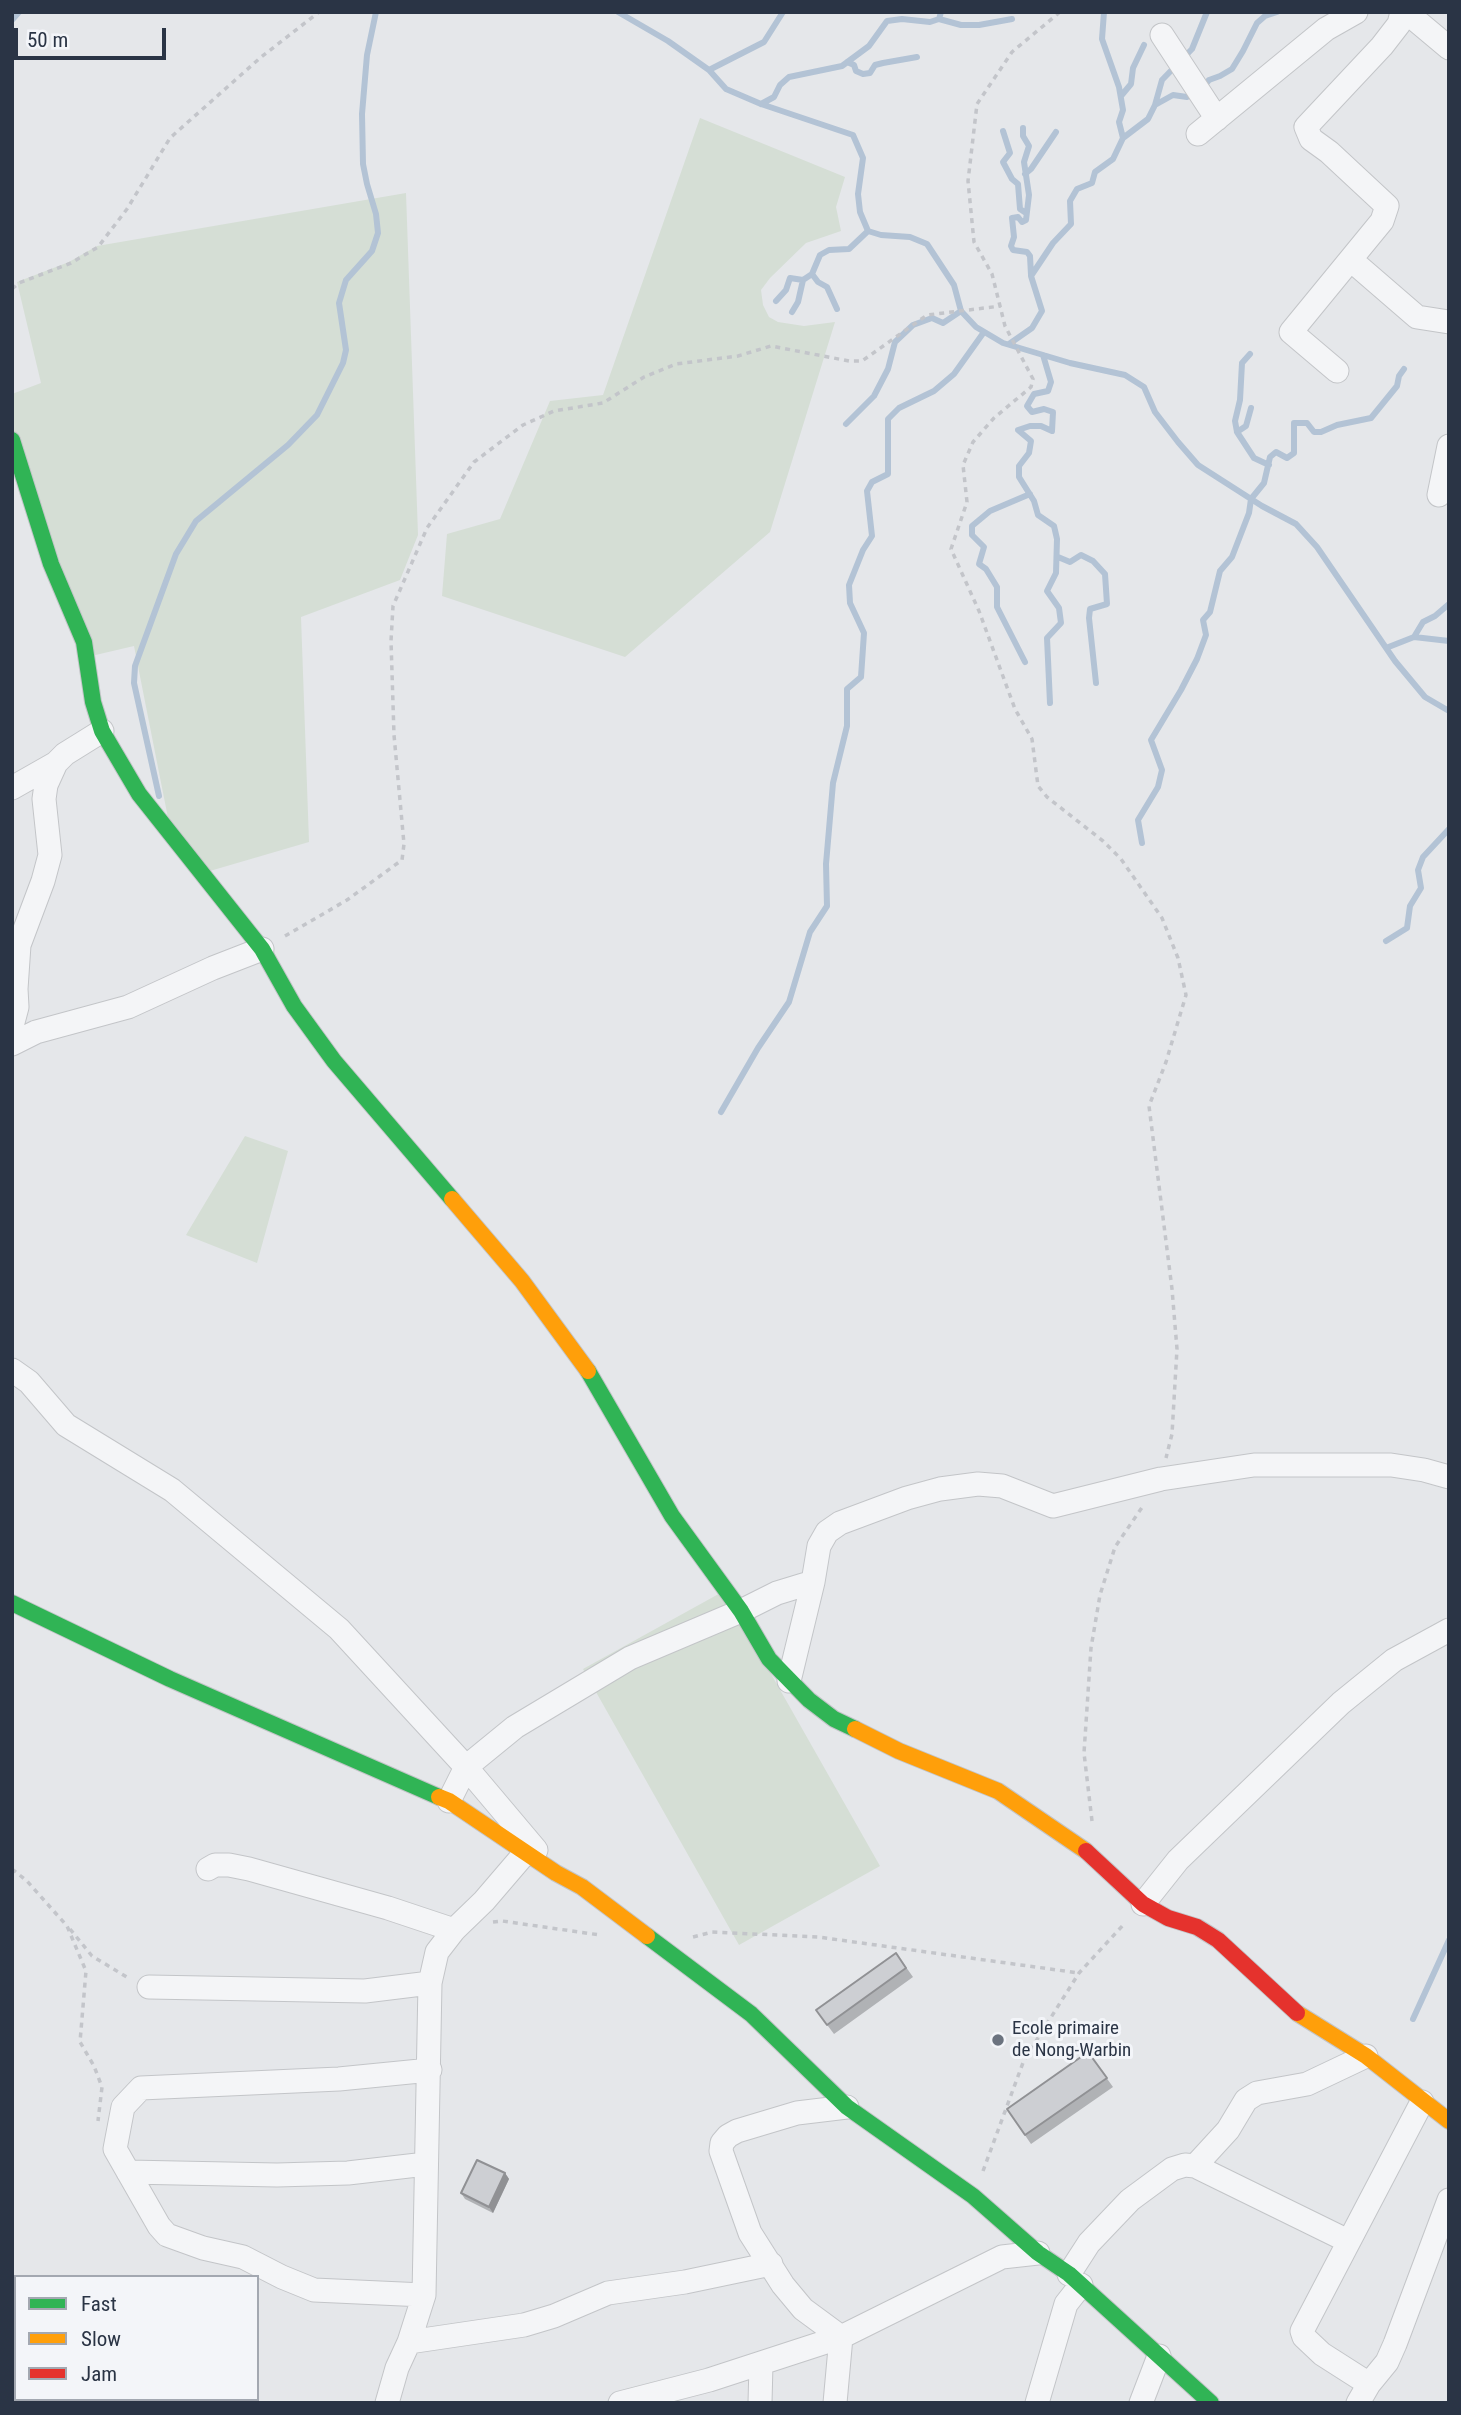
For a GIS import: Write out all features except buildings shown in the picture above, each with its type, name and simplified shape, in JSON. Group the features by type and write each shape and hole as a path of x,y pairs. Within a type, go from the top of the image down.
{"street":[{"path":"1198,134 1326,29 1356,12"},
{"path":"1337,371 1291,332 1382,221 1387,206 1329,152 1311,139 1306,127 1382,46 1399,24 1404,12 1449,48"},
{"path":"1162,35 1217,119"},
{"path":"1351,260 1418,317 1449,322"},
{"path":"12,440 51,564 84,642 93,702 102,731 139,794 262,949 294,1006 334,1061 522,1281 583,1363 672,1516 741,1611 759,1644 789,1681 834,1719 899,1751 998,1791 1040,1818 1096,1859 1143,1904 1168,1918 1197,1927 1218,1940 1292,2010 1366,2056 1422,2102 1449,2120"},
{"path":"1439,495 1449,446"},
{"path":"12,788 56,763 65,754 102,731"},
{"path":"12,1026 17,1007 19,945 50,855 44,799 46,785 56,763"},
{"path":"12,1044 36,1032 128,1007 262,949"},
{"path":"12,1370 29,1382 66,1425 172,1490 338,1629 466,1767 556,1873"},
{"path":"789,1681 819,1546 827,1532 840,1523 907,1497 978,1484 1002,1486 1053,1506 1161,1479 1254,1465 1391,1465 1449,1477"},
{"path":"449,1801 466,1767 515,1727 630,1658 777,1593 813,1582"},
{"path":"12,1603 170,1679 449,1801 556,1873 582,1887 751,2014 847,2107 974,2196 1038,2253 1075,2280 1211,2403"},
{"path":"1143,1904 1178,1860 1341,1703 1394,1660 1449,1630"},
{"path":"387,2403 424,2295 430,1983 438,1952 454,1930 484,1901 526,1852"},
{"path":"208,1868 229,1865 249,1869 388,1908 454,1930"},
{"path":"149,1987 365,1991 430,1983"},
{"path":"1195,2166 1228,2130 1246,2100 1257,2093 1307,2084 1366,2056"},
{"path":"424,2295 314,2290 243,2257 182,2242 167,2235 159,2226 115,2149 123,2107 141,2088 339,2079 430,2070"},
{"path":"1422,2102 1302,2334 1363,2393 1387,2362 1449,2200"},
{"path":"841,2337 803,2309 783,2285 750,2233 721,2151 727,2136 737,2131 797,2113 847,2107"},
{"path":"128,2172 325,2174 426,2164"},
{"path":"1037,2403 1066,2304 1089,2242 1130,2200 1172,2169 1185,2165 1195,2166 1348,2241"},
{"path":"620,2403 761,2364 841,2337 1002,2257 1038,2253"},
{"path":"409,2342 524,2325 554,2316 608,2293 771,2264"},
{"path":"835,2403 841,2337"},
{"path":"1141,2403 1158,2356"},
{"path":"760,2403 761,2364"}],"path":[{"path":"12,289 19,283 71,263 98,247 127,209 170,138 260,58 319,12"},
{"path":"1060,12 1012,52 977,104 968,181 974,242 992,274 1005,326 1033,379 1031,387 994,418 974,442 963,465 967,502 951,549 979,611 1015,709 1032,739 1038,786 1059,807 1103,841 1128,869 1162,918 1178,958 1186,995 1166,1062 1149,1106 1177,1349 1172,1434 1161,1479 1115,1547 1095,1621 1084,1753 1096,1859"},
{"path":"262,949 347,900 402,860 404,844 394,735 391,641 393,606 427,528 474,462 523,425 554,411 603,403 644,377 676,364 738,356 772,346 849,361 862,361 927,315 1001,306"},
{"path":"12,1869 27,1881 92,1956 127,1978 149,1987"},
{"path":"974,2196 1024,2060 1079,1973 1143,1904"},
{"path":"490,1923 502,1921 607,1937"},
{"path":"67,1926 86,1971 80,2042 102,2087 97,2119 115,2149"},
{"path":"660,1946 712,1931 818,1937 1079,1973"}],"shaded area":[{"path":"700,118 845,177 836,207 841,231 806,243 761,290 763,305 769,317 778,322 804,326 835,322 770,532 625,657 442,596 447,534 500,519 550,401 603,395"},
{"path":"406,193 418,535 400,580 301,617 309,842 203,873 169,823 134,646 87,657 12,457 12,394 41,383 17,282 69,262 97,246"},
{"path":"245,1136 288,1151 257,1263 186,1235"},
{"path":"724,1591 880,1866 739,1945 583,1669"}],"waterway":[{"path":"12,20 19,12"},
{"path":"159,796 134,683 135,666 176,554 196,521 288,445 317,415 343,363 346,350 339,303 346,280 372,251 378,233 363,164 362,114 367,55 376,12"},
{"path":"618,12 668,41 709,70 726,89 761,104 853,135 863,158 858,194 860,212 868,231 881,235 910,237 927,244 954,285 961,311 976,327 1003,343 1070,363 1125,375 1144,387 1155,412 1198,465 1262,506 1296,524 1317,547 1395,661 1425,697 1449,711"},
{"path":"709,70 764,42 783,12"},
{"path":"761,104 774,97 780,85 789,77 842,66 869,46 887,21 902,19 930,22 939,19 941,12"},
{"path":"1104,12 1102,39 1119,87 1123,110 1119,122 1123,138"},
{"path":"1155,105 1162,80 1192,49 1207,12"},
{"path":"1009,344 1032,328 1042,311 1031,276 1053,243 1071,224 1070,201 1077,189 1092,183 1095,172 1113,159 1123,138 1148,119 1155,105 1173,95 1187,97 1198,93 1209,80 1232,69 1257,23 1265,16 1277,12"},
{"path":"939,19 961,25 979,25 1012,19"},
{"path":"1121,96 1131,84 1133,68 1144,45"},
{"path":"847,62 863,74 870,73 875,65 917,57"},
{"path":"1023,128 1023,136 1029,146 1024,162 1029,195 1026,220 1022,222 1018,217 1012,218 1014,237 1011,246 1013,250 1027,252 1030,256 1031,275"},
{"path":"1003,131 1010,153 1003,162 1012,179 1018,184 1020,209 1026,213"},
{"path":"1025,174 1056,132"},
{"path":"792,312 798,302 803,280 812,274 820,255 829,250 849,249 868,231"},
{"path":"812,274 818,282 827,287 837,309"},
{"path":"776,301 786,290 790,278 803,280"},
{"path":"846,424 874,396 888,369 895,342 913,325 932,318 943,323 961,311"},
{"path":"721,1112 758,1048 789,1002 810,932 827,906 826,864 833,783 847,726 847,689 861,677 864,633 850,603 849,585 863,550 872,536 867,491 872,482 888,474 888,419 899,408 934,391 954,374 984,332"},
{"path":"1250,354 1242,363 1240,400 1235,421 1237,432 1254,458 1269,465"},
{"path":"1043,355 1051,382 1048,391 1034,394 1027,406 1032,412 1044,409 1053,412 1052,431 1041,426 1018,430 1031,441 1029,453 1019,466 1019,477 1034,501 1038,515 1054,526 1057,539 1056,573 1047,591 1059,608 1061,623 1047,638 1050,703"},
{"path":"1142,843 1138,820 1158,787 1162,770 1151,740 1197,659 1206,635 1203,620 1210,612 1220,571 1232,557 1249,513 1251,499 1264,483 1270,457 1276,452 1287,458 1294,453 1294,423 1307,423 1314,432 1321,432 1337,425 1371,418 1397,386 1404,369"},
{"path":"1237,432 1246,426 1251,408"},
{"path":"1025,662 997,607 997,587 986,569 979,564 984,547 972,535 972,526 990,511 1030,494"},
{"path":"1058,557 1070,562 1081,555 1093,561 1105,574 1107,604 1090,609 1089,618 1096,683"},
{"path":"1414,637 1423,622 1449,604"},
{"path":"1386,648 1414,637 1449,641"},
{"path":"1386,941 1407,928 1410,906 1421,888 1418,870 1423,857 1449,829"},
{"path":"1413,2019 1449,1940"}],"traffic: fast":[{"path":"12,440 51,564 84,642 93,702 102,731 139,794 262,949 294,1006 334,1061 452,1199"},
{"path":"588,1371 672,1516 741,1611 769,1659 809,1700 834,1719 855,1729"},
{"path":"12,1603 170,1679 439,1797"},
{"path":"647,1936 751,2014 847,2107 973,2196 1038,2253 1069,2274 1211,2403"}],"traffic: slow":[{"path":"452,1199 522,1281 588,1371"},
{"path":"855,1729 899,1751 998,1791 1086,1851"},
{"path":"439,1797 582,1887 647,1936"},
{"path":"1297,2013 1366,2056 1449,2121"}],"traffic: jam":[{"path":"1086,1851 1143,1904 1168,1918 1197,1927 1218,1940 1297,2013"}],"place":[{"name":"Ecole primaire de Nong-Warbin","path":"998,2040"}]}
